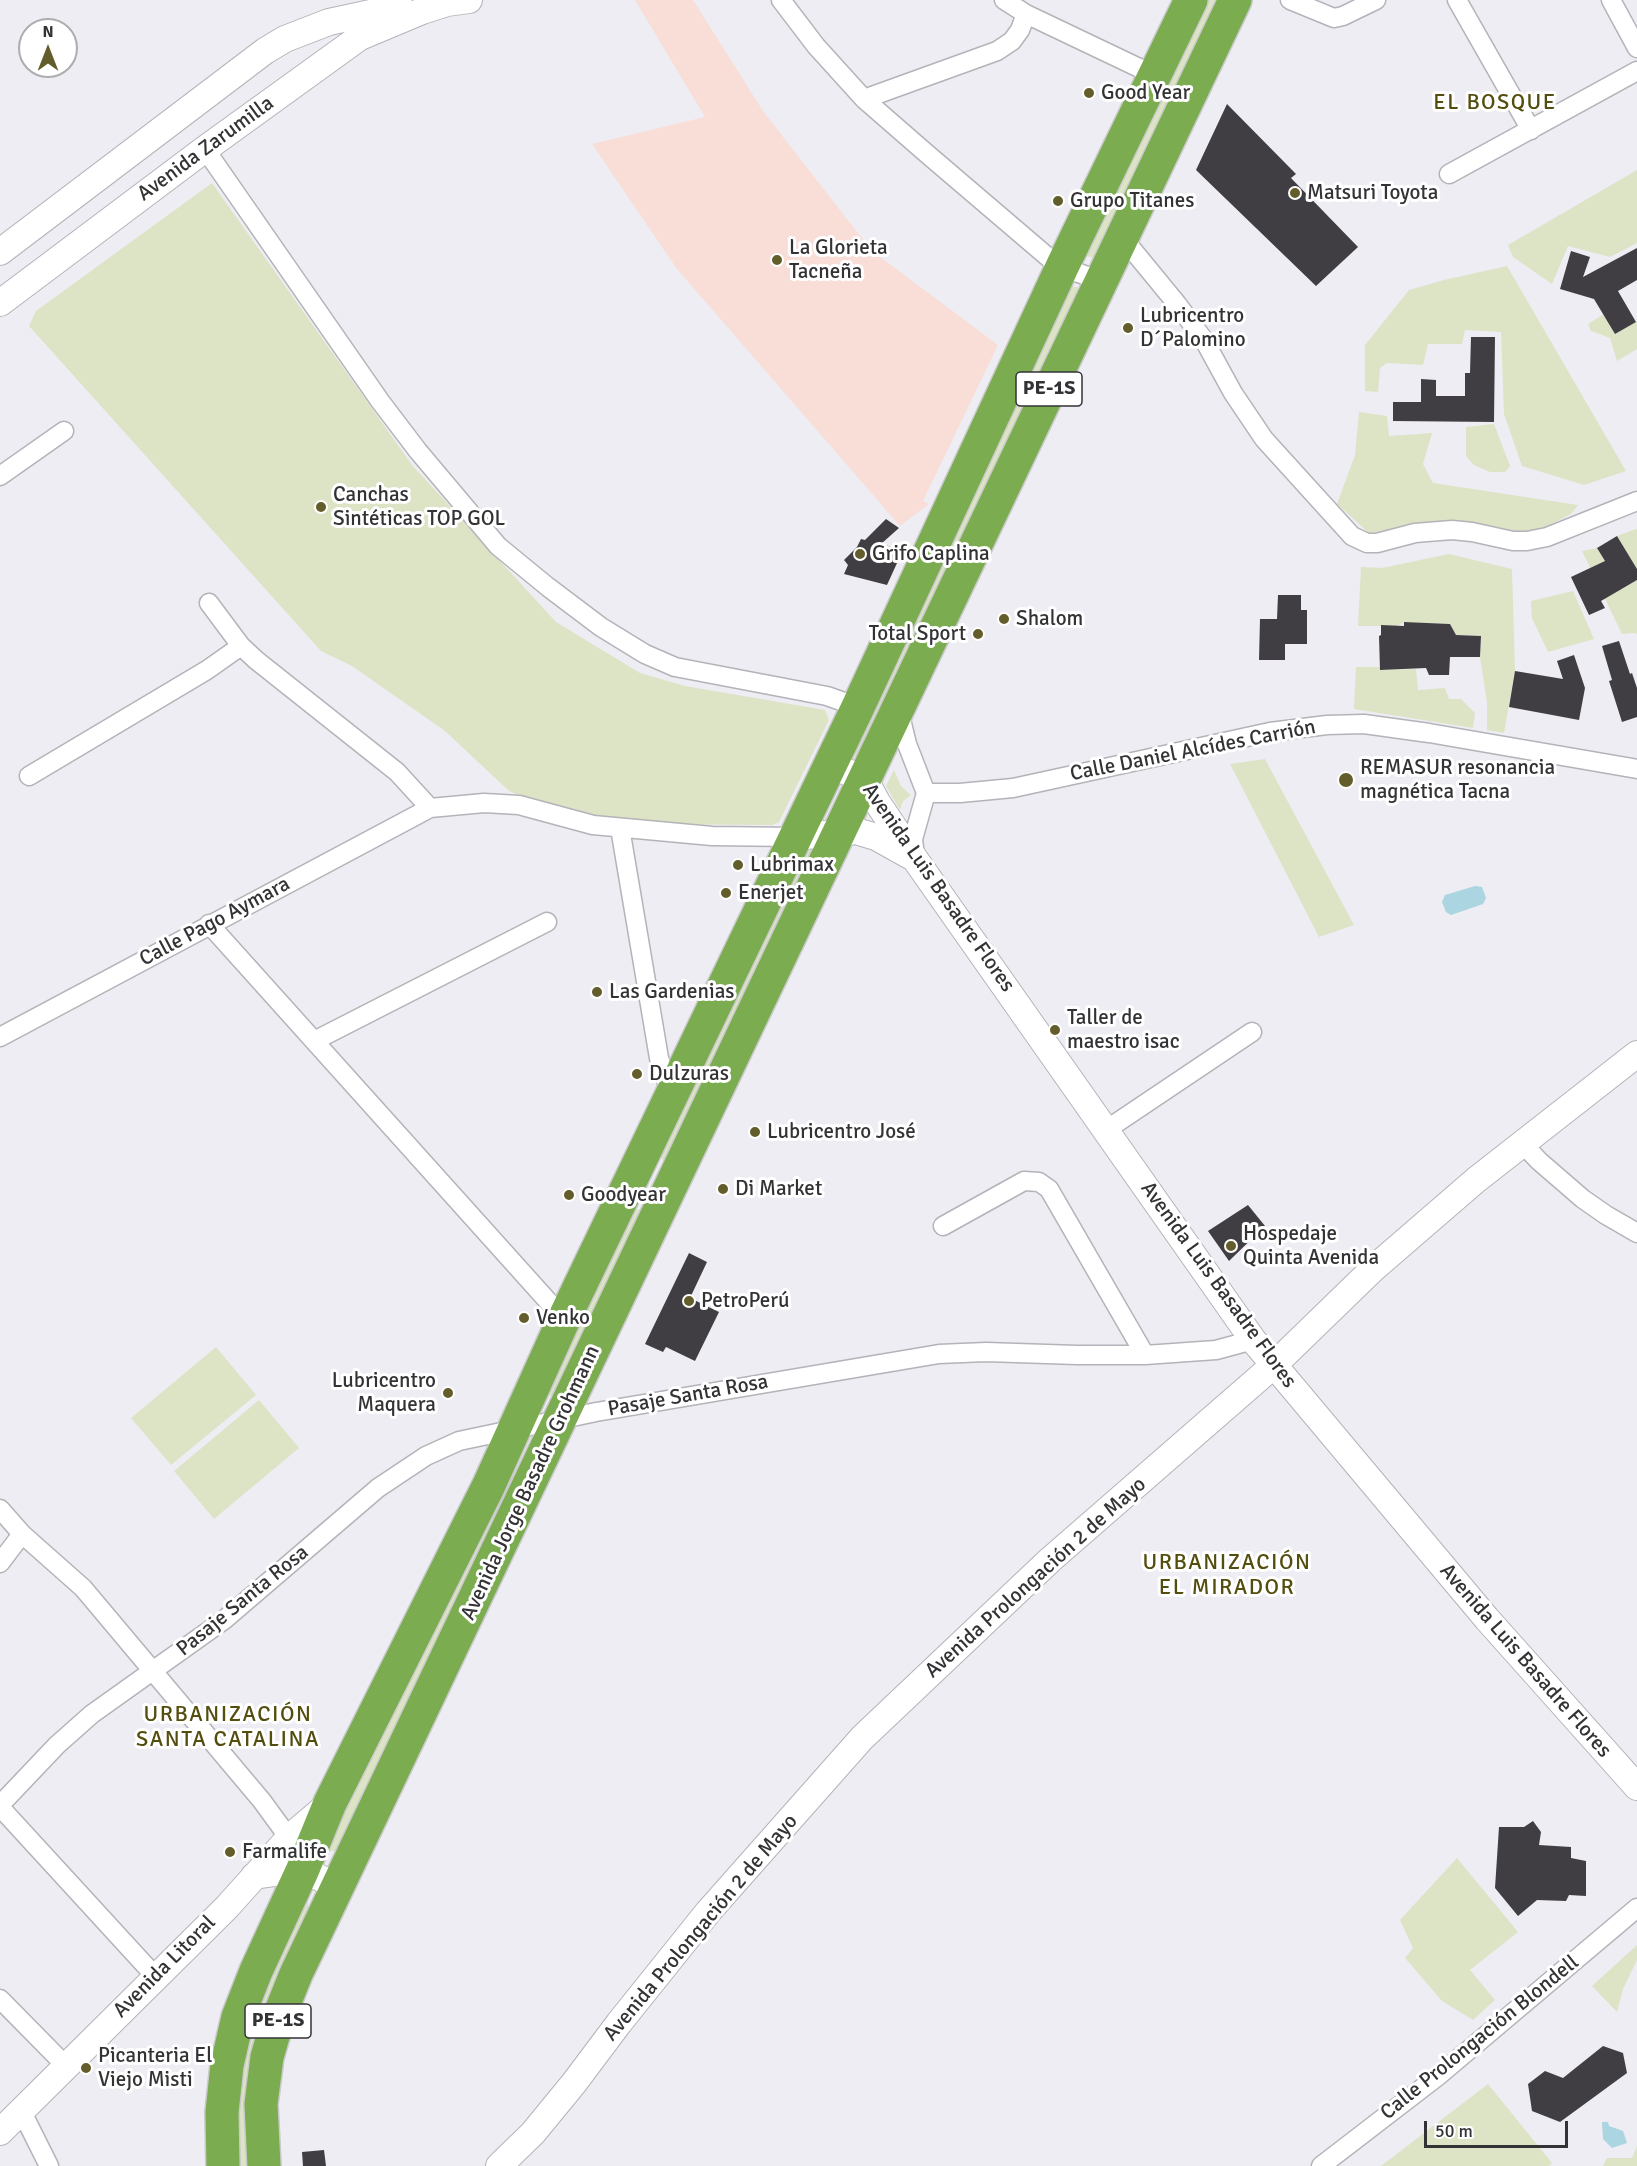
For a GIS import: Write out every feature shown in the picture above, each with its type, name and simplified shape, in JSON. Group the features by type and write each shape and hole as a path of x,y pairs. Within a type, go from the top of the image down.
{"highway":[{"name":"Avenida Jorge Basadre Grohmann","path":"224,2166 222,2112 227,2064 238,2017 330,1803 489,1485 564,1319 830,766 1062,267 1191,0"},
{"name":"Avenida Jorge Basadre Grohmann","path":"264,2166 261,2104 267,2057 296,1974 561,1420 897,706 1235,0"}],"street":[{"name":"Avenida Zarumilla","path":"0,303 205,149 360,37 447,3 469,0"},
{"path":"781,0 816,46 864,99 1062,267 1101,280"},
{"path":"1005,0 1026,14 1154,75"},
{"path":"1290,0 1334,18 1376,0"},
{"path":"1458,0 1531,130"},
{"path":"1611,0 1637,48"},
{"name":"Avenida Zarumilla","path":"0,252 265,51 307,30 352,16 398,11 422,12"},
{"path":"864,99 997,51 1012,41 1020,30 1026,14"},
{"path":"1449,174 1637,71"},
{"path":"205,149 380,401 498,546 601,627 645,654 675,667 827,696 858,707"},
{"path":"1122,237 1204,340 1233,393 1264,440 1352,536 1367,543 1377,543 1414,533 1452,530 1513,541 1527,541 1547,537 1637,501"},
{"path":"0,476 64,431"},
{"path":"208,603 241,646 256,660 397,772 430,808 484,803 519,805 593,825 712,836 795,837 856,831 876,837 915,859"},
{"path":"29,776 207,670 241,646"},
{"path":"897,706 910,753 926,793 913,839 915,859"},
{"name":"Calle Daniel Alcídes Carrión","path":"926,793 960,793 1013,788 1258,735 1327,724 1364,724 1429,733 1637,769"},
{"name":"Avenida Luis Basadre Flores","path":"830,766 864,778 915,859 1253,1340 1479,1610 1637,1787"},
{"name":"Calle Pago Aymara","path":"0,1037 430,808"},
{"path":"620,828 659,1058 671,1097"},
{"path":"314,1041 547,922"},
{"path":"209,924 564,1319"},
{"path":"1106,1130 1252,1032"},
{"name":"Avenida Prolongación 2 de Mayo","path":"499,2166 533,2133 702,1920 862,1738 1050,1560 1274,1365 1373,1269 1476,1180 1637,1053"},
{"path":"1523,1144 1583,1199 1637,1233"},
{"path":"943,1226 1024,1181 1039,1182 1049,1189 1145,1355"},
{"name":"Pasaje Santa Rosa","path":"0,1806 66,1737 92,1714 224,1620 378,1488 426,1456 459,1441 596,1412 939,1354 986,1352 1145,1355 1216,1350 1253,1340"},
{"path":"0,1509 22,1534 82,1588 262,1801 288,1838 303,1869"},
{"path":"0,1563 22,1534"},
{"name":"Avenida Litoral","path":"0,2132 227,1907 288,1838 330,1803"},
{"path":"0,1806 156,1976"},
{"path":"254,1876 303,1869 337,1887"},
{"name":"Calle Prolongación Blondell","path":"1321,2166 1438,2076 1637,1908"},
{"path":"0,1999 66,2066"},
{"path":"21,2110 49,2166"}],"shaded area":[{"name":"La Glorieta Tacneña","path":"635,0 693,0 763,111 871,250 998,345 923,501 929,504 900,526 677,269 592,144 705,117"}],"green space":[{"path":"1202,0 1226,0 1095,258 1086,256 1084,245"},
{"path":"1637,170 1637,243 1610,257 1568,246 1552,284 1513,257 1508,245"},
{"name":"Canchas Sintéticas TOP GOL","path":"212,183 412,465 556,622 640,673 685,686 825,710 829,720 779,822 772,825 631,824 547,807 509,791 445,731 352,666 321,651 29,326 36,311"},
{"path":"1507,266 1626,471 1584,485 1522,466 1504,414 1501,332 1465,330 1462,344 1428,344 1423,365 1387,363 1380,368 1378,392 1365,391 1365,345 1409,290"},
{"path":"1072,286 1081,288 860,757 851,753 1068,292"},
{"path":"1604,314 1615,334 1637,321 1637,349 1617,361 1610,338 1591,331 1588,324"},
{"path":"1359,412 1387,416 1389,436 1432,433 1423,464 1433,483 1578,505 1571,514 1526,537 1369,533 1337,504 1355,455"},
{"path":"1494,424 1510,466 1505,472 1490,472 1474,465 1466,456 1466,427"},
{"path":"1637,530 1637,569 1617,536"},
{"path":"1597,548 1622,589 1637,580 1637,635 1636,633 1622,634 1582,551"},
{"path":"1449,554 1512,569 1515,671 1504,733 1487,730 1487,702 1480,657 1481,636 1456,635 1450,624 1404,622 1397,626 1358,626 1361,567 1382,568"},
{"path":"1573,591 1594,639 1548,652 1532,618 1531,601"},
{"path":"1356,667 1380,667 1381,670 1416,669 1418,690 1445,688 1449,699 1461,699 1475,713 1473,728 1354,709"},
{"path":"1265,759 1354,925 1319,937 1230,764"},
{"path":"894,770 901,786 911,795 903,801 900,810 886,786"},
{"path":"803,848 812,848 816,857 666,1161 660,1158 657,1150"},
{"path":"642,1209 555,1397 548,1395 546,1389 631,1211"},
{"path":"216,1347 256,1395 171,1465 131,1418"},
{"path":"259,1400 299,1448 214,1519 174,1471"},
{"path":"515,1471 520,1480 340,1851 329,1851 327,1839 503,1475"},
{"path":"1457,1858 1518,1932 1470,1970 1495,2000 1473,2020 1442,2001 1405,1958 1413,1948 1400,1920"},
{"path":"308,1900 308,1914 250,2166 234,2166 243,2041 298,1906"},
{"path":"1637,1945 1637,1960 1623,1989 1617,2012 1592,1986"},
{"path":"1488,2084 1552,2163 1549,2166 1381,2166"},
{"path":"1637,2146 1637,2166 1603,2166 1607,2158 1632,2158"}],"water":[{"path":"1475,886 1482,887 1486,898 1483,904 1451,915 1446,912 1442,902 1445,895"},
{"path":"1602,2122 1608,2122 1609,2126 1623,2131 1627,2143 1612,2148 1603,2139"}],"building":[{"path":"1227,104 1296,174 1291,178 1358,247 1316,286 1196,170"},
{"path":"1637,248 1637,280 1618,291 1636,322 1615,334 1594,299 1560,289 1571,251 1590,257 1583,277"},
{"path":"1471,337 1495,337 1494,422 1393,421 1393,402 1421,402 1421,379 1436,380 1436,396 1465,396 1465,373 1470,373"},
{"path":"886,519 899,528 881,544 903,550 887,585 844,574 848,565 844,560 857,547 861,539 865,540"},
{"path":"1617,536 1637,569 1637,580 1601,601 1605,608 1589,615 1571,577 1605,561 1597,548"},
{"path":"1278,595 1301,595 1301,610 1307,610 1307,644 1285,644 1285,660 1259,660 1260,619 1277,619"},
{"path":"1404,622 1450,624 1456,635 1481,636 1480,657 1450,657 1449,675 1429,675 1426,668 1380,670 1381,625 1404,626"},
{"path":"1619,641 1637,688 1637,717 1622,722 1609,681 1612,680 1602,646"},
{"path":"1574,655 1585,688 1579,720 1509,707 1515,671 1563,679 1557,661"},
{"name":"Hospedaje Quinta Avenida","path":"1248,1205 1265,1226 1229,1261 1208,1231"},
{"path":"689,1253 707,1262 690,1298 719,1312 695,1361 666,1347 663,1352 645,1344"},
{"path":"1533,1821 1541,1832 1539,1845 1571,1847 1571,1858 1586,1861 1586,1896 1569,1895 1566,1901 1537,1900 1518,1916 1495,1888 1499,1827 1524,1827"},
{"path":"1603,2046 1623,2053 1627,2073 1560,2122 1532,2111 1528,2084 1545,2071 1563,2078"},
{"path":"324,2150 326,2166 303,2166 302,2152"}],"place":[{"name":"Good Year","path":"1089,93"},
{"name":"Matsuri Toyota","path":"1295,193"},
{"name":"Grupo Titanes","path":"1058,201"},
{"name":"La Glorieta Tacneña","path":"777,260"},
{"name":"Lubricentro D´Palomino","path":"1128,328"},
{"name":"Canchas Sintéticas TOP GOL","path":"321,507"},
{"name":"Grifo Caplina","path":"860,554"},
{"name":"Shalom","path":"1004,619"},
{"name":"Total Sport","path":"978,634"},
{"name":"REMASUR resonancia magnética Tacna","path":"1346,780"},
{"name":"Lubrimax","path":"738,865"},
{"name":"Enerjet","path":"726,893"},
{"name":"Las Gardenias","path":"597,992"},
{"name":"Taller de maestro isac","path":"1055,1030"},
{"name":"Dulzuras","path":"637,1074"},
{"name":"Lubricentro José","path":"755,1132"},
{"name":"Di Market","path":"723,1189"},
{"name":"Goodyear","path":"569,1195"},
{"name":"Hospedaje Quinta Avenida","path":"1231,1246"},
{"name":"PetroPerú","path":"689,1301"},
{"name":"Venko","path":"524,1318"},
{"name":"Lubricentro Maquera","path":"448,1393"},
{"name":"Farmalife","path":"230,1852"},
{"name":"Picanteria El Viejo Misti","path":"86,2068"}],"district":[{"name":"EL BOSQUE","path":"1495,103"},
{"name":"URBANIZACIÓN EL MIRADOR","path":"1227,1576"},
{"name":"URBANIZACIÓN SANTA CATALINA","path":"228,1728"}]}
